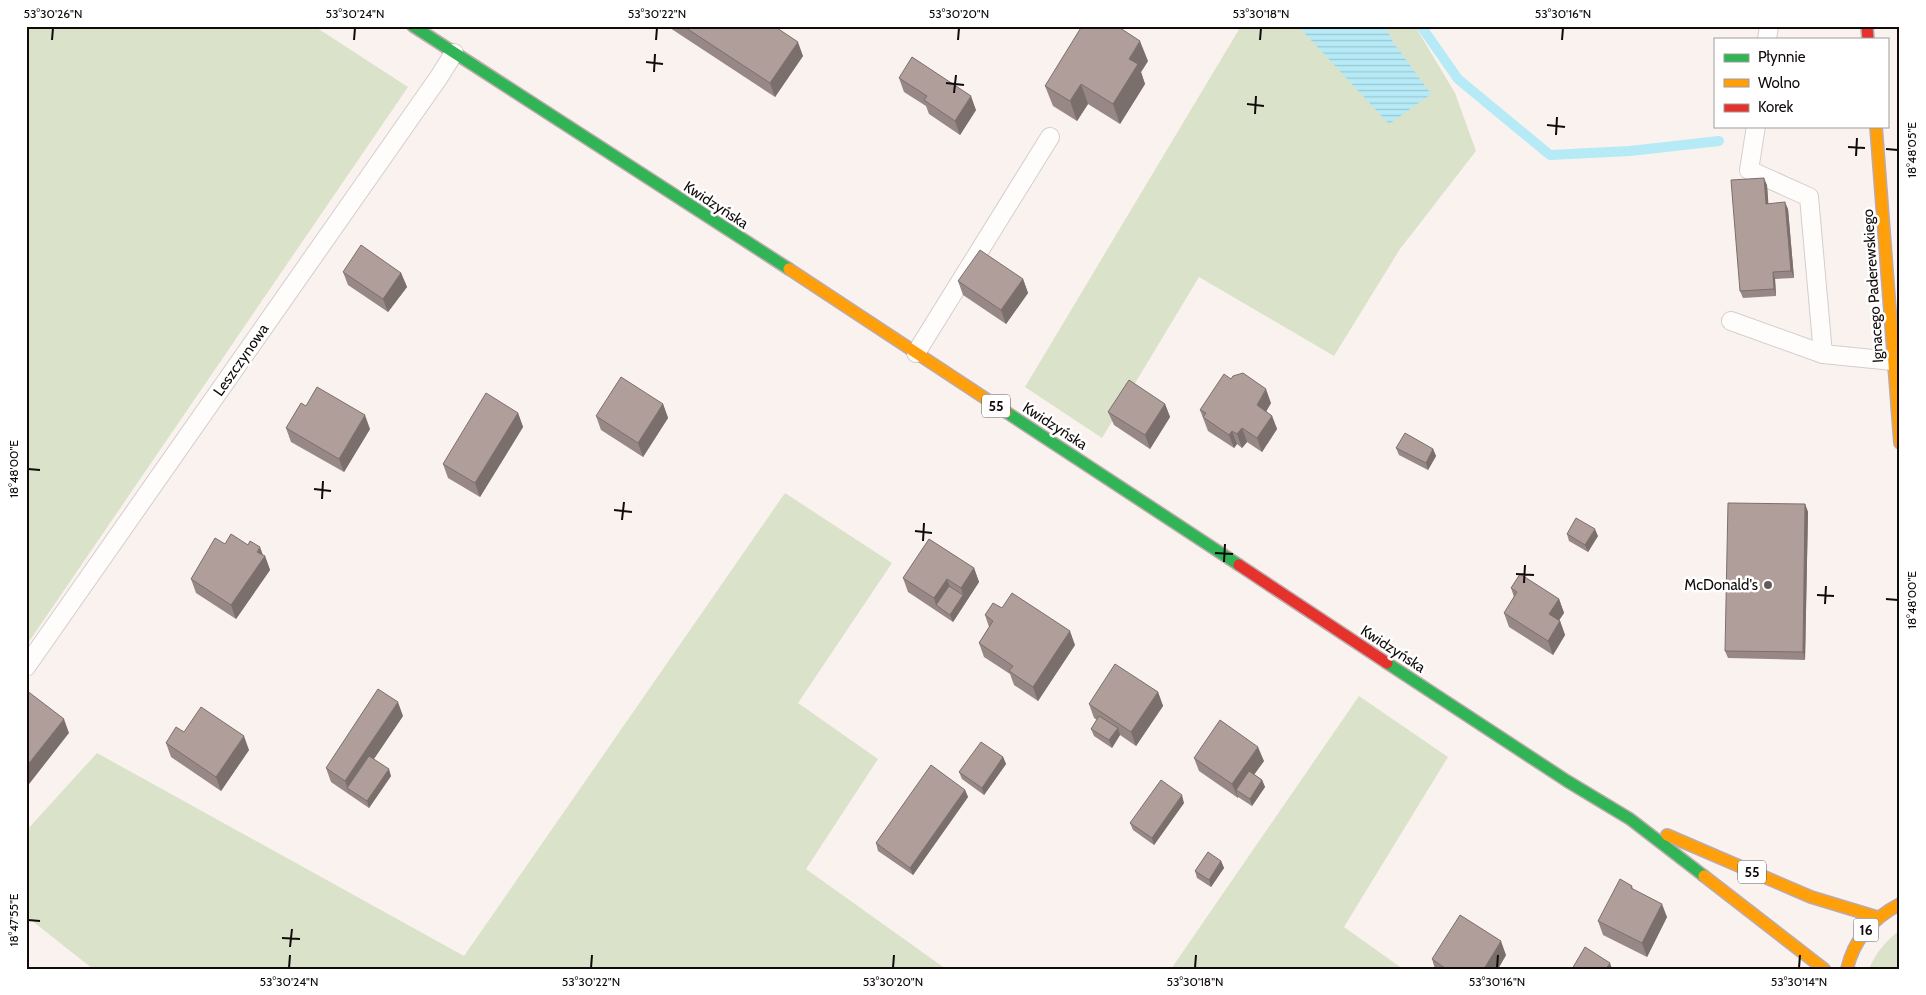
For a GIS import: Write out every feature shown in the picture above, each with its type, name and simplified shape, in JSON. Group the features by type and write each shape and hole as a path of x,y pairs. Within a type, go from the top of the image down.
{"main road":[{"name":"Kwidzyńska","path":"413,26 916,353 1567,781 1630,819"},
{"name":"Ignacego Paderewskiego","path":"1876,128 1892,240 1894,361 1900,443"},
{"name":"55","path":"1630,819 1811,897 1877,918"},
{"name":"55","path":"1630,819 1824,969"},
{"name":"16","path":"1847,969 1859,939 1877,918 1897,905 1900,892"}],"lane":[{"name":"Leszczynowa","path":"26,667 454,53"},
{"path":"1756,128 1749,170 1809,197 1823,354"},
{"path":"916,353 1050,137"},
{"path":"1732,321 1823,354 1894,361"}],"green space":[{"path":"26,26 314,26 408,87 26,646"},
{"path":"1241,26 1415,26 1455,93 1476,151 1400,249 1334,356 1199,277 1102,438 1025,387"},
{"path":"785,493 892,563 798,703 878,759 806,869 946,969 93,969 26,916 26,831 97,753 464,956"},
{"path":"1359,696 1448,757 1344,927 1403,969 1171,969"},
{"path":"1900,930 1900,969 1869,969 1882,947"}],"water":[{"path":"1298,26 1385,26 1393,42 1431,94 1389,124"}],"building":[{"path":"683,26 774,26 798,42 770,83"},
{"path":"1082,26 1117,26 1140,41 1129,59 1138,64 1113,104 1081,84 1070,101 1045,86"},
{"path":"912,57 971,96 955,121 924,100 927,96 899,78"},
{"path":"1764,178 1766,204 1785,202 1791,271 1773,272 1774,289 1740,291 1731,180"},
{"path":"361,245 401,273 383,299 343,272"},
{"path":"980,250 1023,279 1001,310 958,281"},
{"path":"1243,373 1266,389 1257,405 1272,416 1257,438 1242,428 1237,434 1232,431 1229,435 1203,417 1206,413 1200,410 1224,374 1231,379 1233,376"},
{"path":"621,377 663,404 638,443 596,416"},
{"path":"1129,380 1165,404 1145,435 1108,412"},
{"path":"317,387 365,415 339,459 286,428 301,403 306,406"},
{"path":"486,393 518,413 475,483 443,464"},
{"path":"1405,433 1433,449 1426,463 1396,448"},
{"name":"McDonald's","path":"1728,503 1805,504 1803,652 1725,651"},
{"path":"1576,518 1595,529 1585,545 1567,534"},
{"path":"231,534 248,545 250,541 260,547 257,552 265,556 231,605 191,579 215,538 225,544"},
{"path":"929,539 974,568 961,588 947,579 934,598 903,578"},
{"path":"1520,574 1559,599 1549,614 1560,621 1548,641 1504,613 1517,592 1511,588"},
{"path":"949,586 963,595 950,615 936,605"},
{"path":"1012,593 1070,631 1033,687 1009,671 1013,666 979,643 993,621 985,615 993,603 1002,608"},
{"path":"1115,664 1158,692 1131,732 1089,704"},
{"path":"378,689 398,702 345,781 326,768"},
{"path":"26,690 64,719 26,767"},
{"path":"201,707 244,736 216,777 166,743 176,727 184,732"},
{"path":"1099,716 1118,728 1109,740 1091,729"},
{"path":"1220,720 1258,747 1232,784 1194,758"},
{"path":"981,742 1003,757 982,788 959,772"},
{"path":"369,756 389,769 367,801 347,788"},
{"path":"931,765 965,790 910,868 876,843"},
{"path":"1249,771 1262,780 1250,799 1236,790"},
{"path":"1161,780 1182,795 1152,838 1130,823"},
{"path":"1208,852 1221,861 1209,880 1195,871"},
{"path":"1620,879 1632,886 1631,888 1662,904 1642,943 1598,921"},
{"path":"1460,915 1501,941 1484,969 1446,969 1432,959"},
{"path":"1585,947 1610,963 1606,969 1572,969"}],"waterway":[{"path":"1421,26 1458,79 1550,155 1630,151 1719,141"}],"traffic: fast":[{"path":"413,26 789,269"},
{"path":"1006,412 1239,565"},
{"path":"1387,663 1567,781 1630,819 1704,876"}],"traffic: slow":[{"path":"1876,128 1900,443"},
{"path":"789,269 1006,412"},
{"path":"1667,835 1811,897 1877,917"},
{"path":"1704,876 1824,969"},
{"path":"1847,969 1854,948 1866,930 1881,916 1900,904"}],"traffic: jam":[{"path":"1867,26 1868,38"},
{"path":"1239,565 1387,663"}],"place":[{"name":"McDonald's","path":"1768,585"}]}
